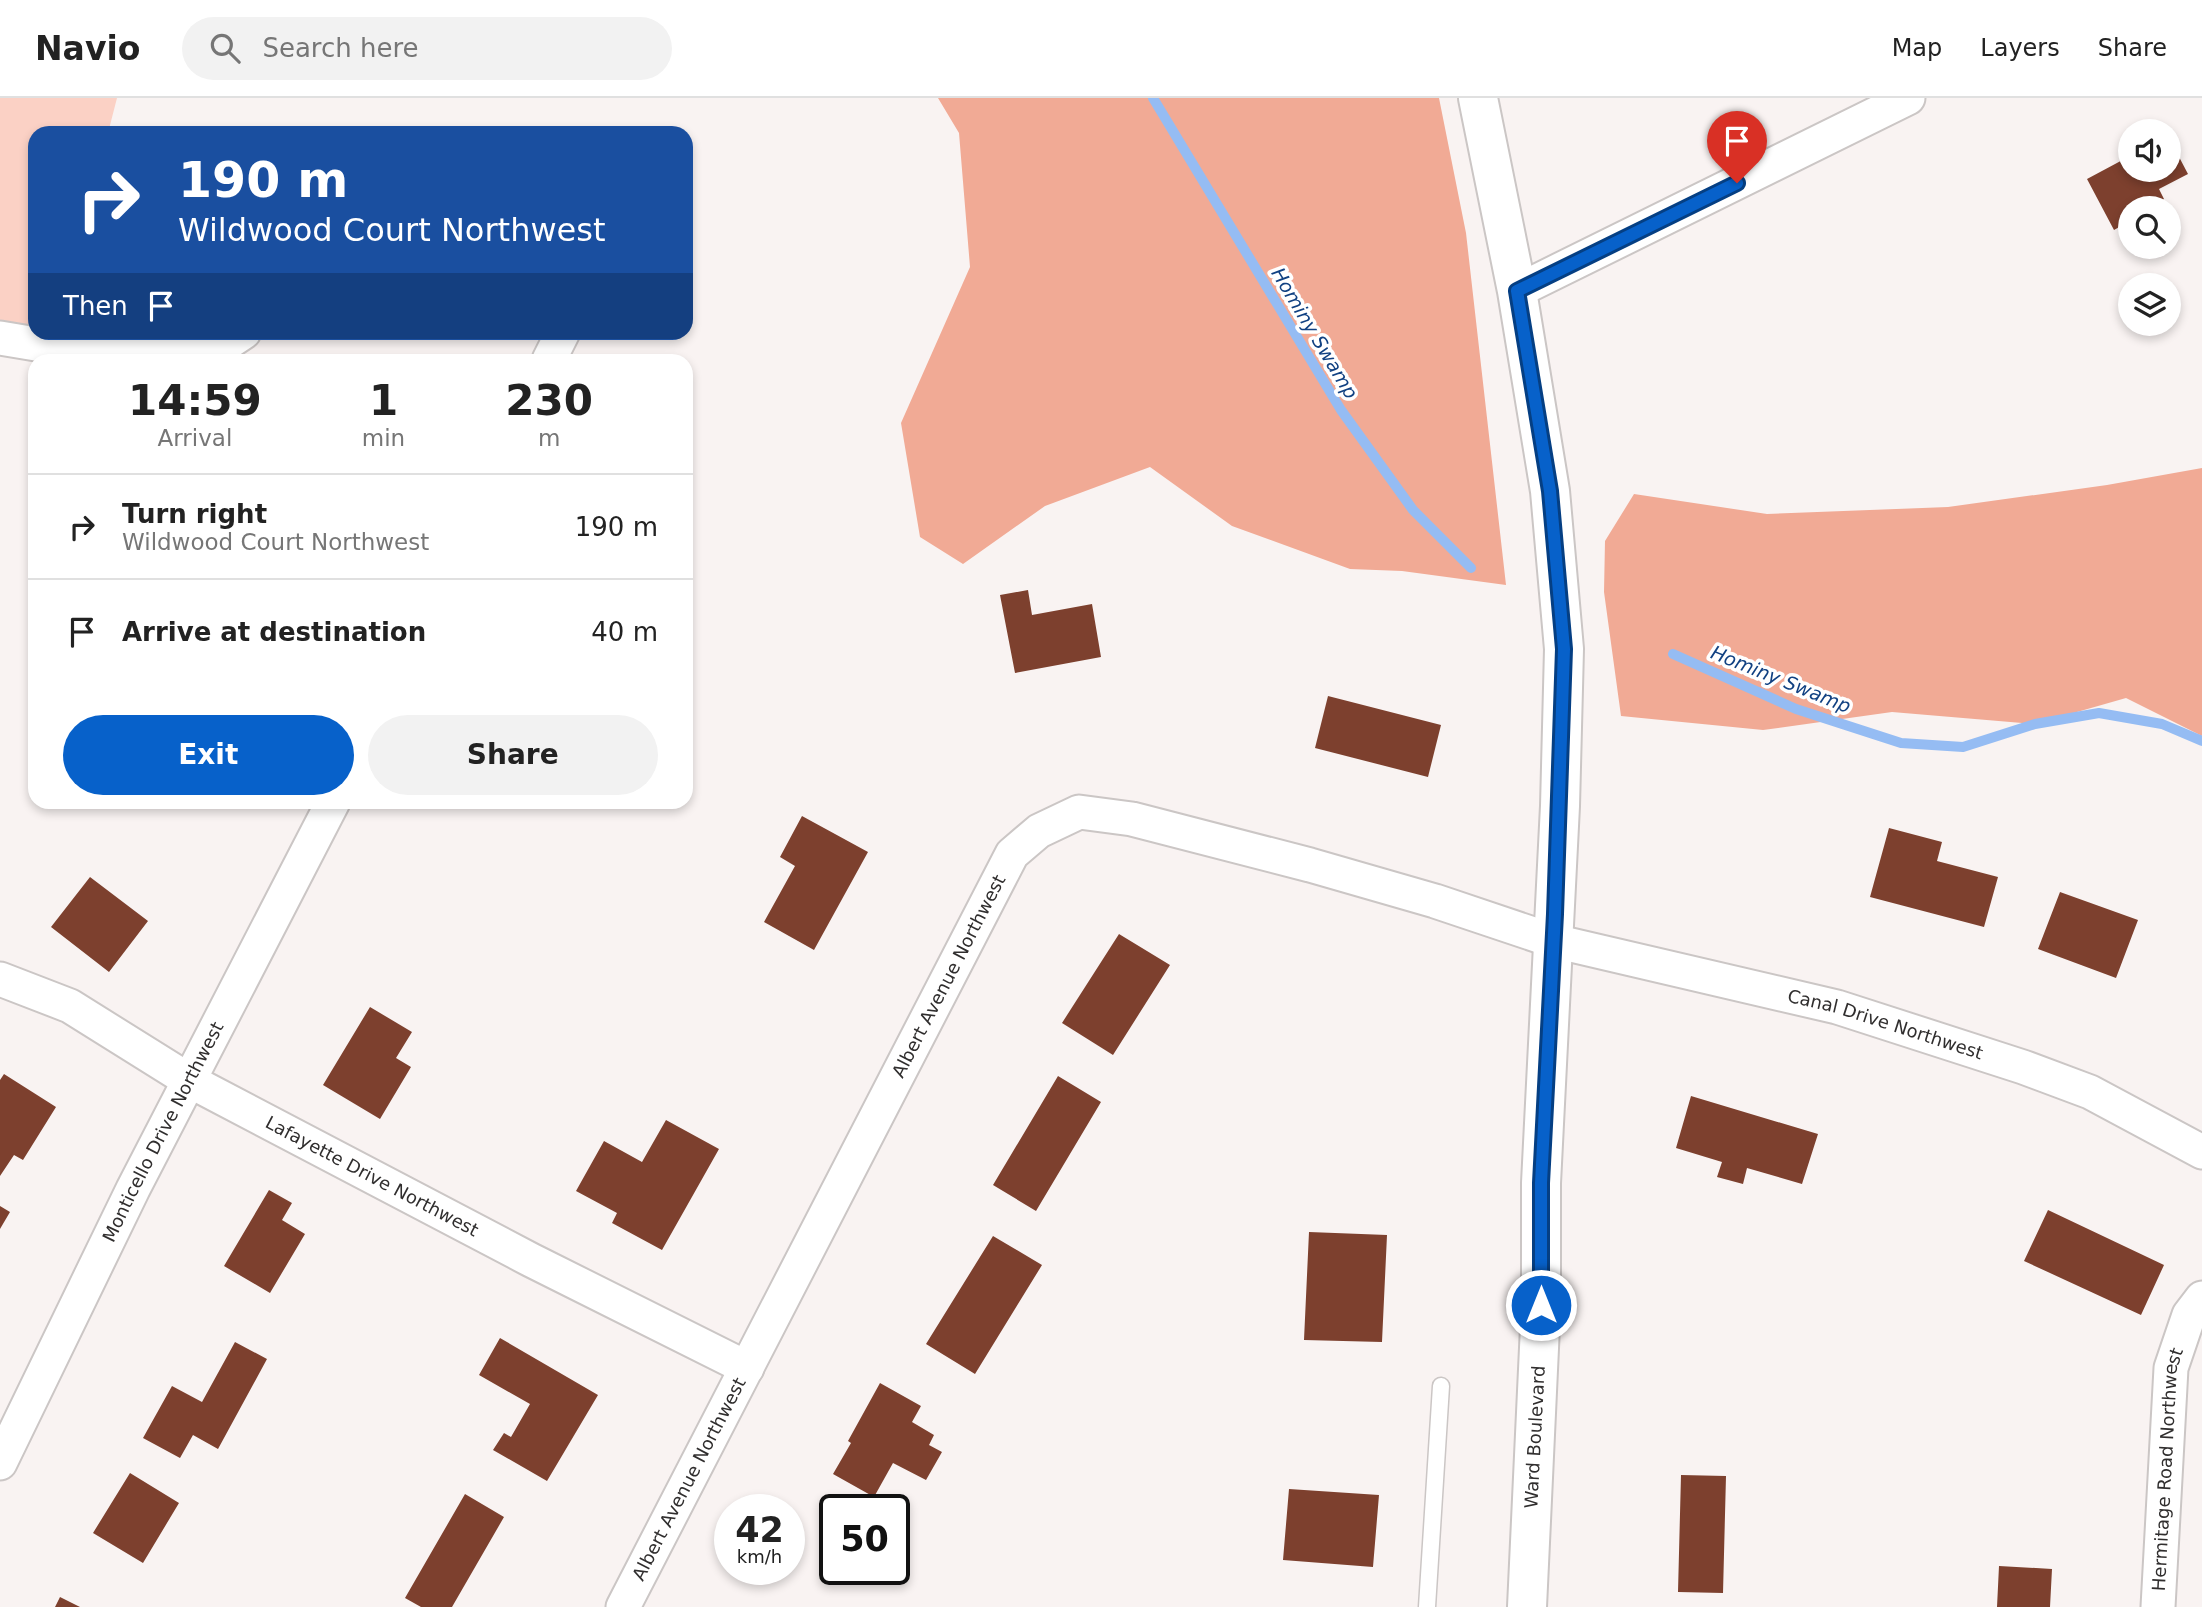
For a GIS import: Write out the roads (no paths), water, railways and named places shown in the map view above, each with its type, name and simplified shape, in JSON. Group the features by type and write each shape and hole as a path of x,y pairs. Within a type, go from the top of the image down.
{"main road":[{"name":"Ward Boulevard","path":"1478,98 1517,291 1550,491 1564,649 1554,941 1541,1183 1541,1305 1527,1607"}],"street":[{"path":"1517,291 1908,98"},
{"path":"0,338 60,348 163,354"},
{"path":"218,354 234,340"},
{"name":"Monticello Drive Northwest","path":"0,1463 134,1189 329,809"},
{"name":"Albert Avenue Northwest","path":"623,1607 1012,854 1039,831 1079,812 1132,819 1335,872 1435,901 1554,941"},
{"name":"Canal Drive Northwest","path":"1554,941 1837,1007 2024,1067 2090,1092 2202,1152"},
{"name":"Lafayette Drive Northwest","path":"0,979 70,1006 190,1081 519,1253 747,1368"},
{"name":"Hermitage Road Northwest","path":"2158,1607 2171,1368 2189,1315 2202,1298"}],"lane":[{"path":"1427,1607 1441,1386"}],"waterway":[{"name":"Hominy Swamp","path":"1153,98 1341,410 1413,510 1471,568"},
{"name":"Hominy Swamp","path":"1673,654 1796,709 1901,743 1963,747 2035,724 2099,713 2162,724 2202,741"}]}
